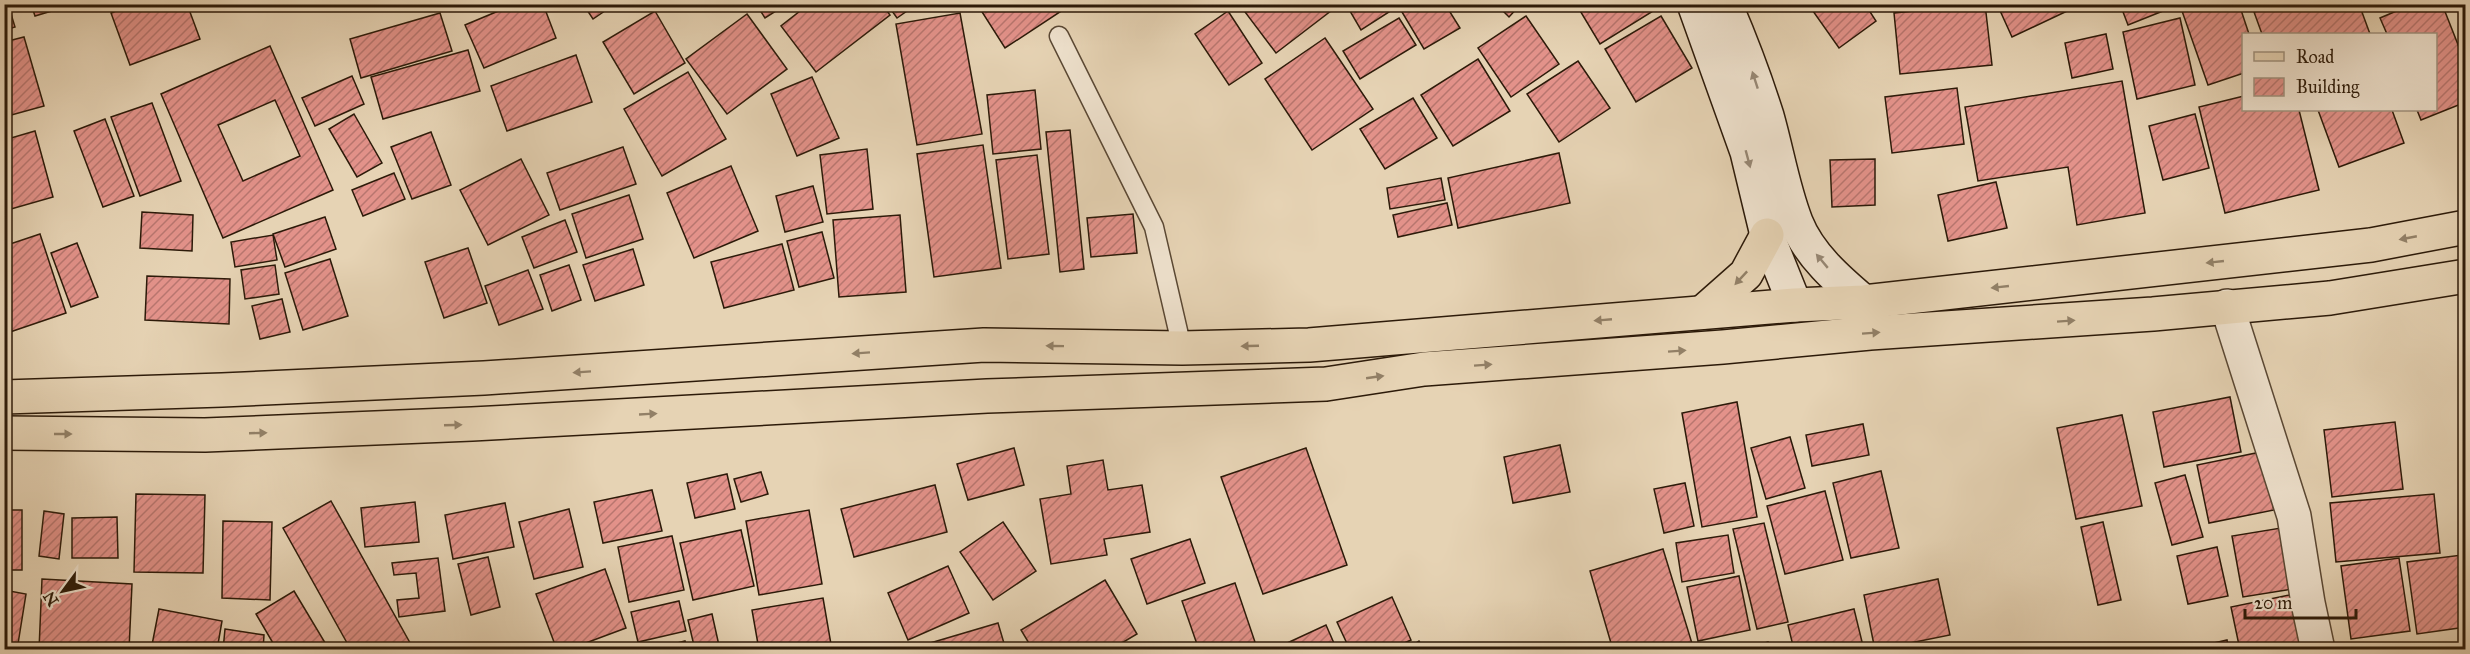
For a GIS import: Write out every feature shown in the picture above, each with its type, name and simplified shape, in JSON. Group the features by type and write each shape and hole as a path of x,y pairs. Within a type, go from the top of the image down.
{"main road":[{"path":"1694,4 1746,152 1767,235 1795,305"},
{"path":"1725,4 1746,53 1797,224 1816,255 1837,280 1864,302"},
{"path":"4,397 234,390 484,378 984,345 1182,348 1309,345 1704,312 1864,302 2372,245 2466,227"},
{"path":"1704,312 1746,273 1767,235"},
{"path":"4,433 206,435 472,424 987,396 1326,384 1424,369 1723,347 1870,333 2153,314 2330,298 2466,276"},
{"path":"2227,306 2294,516 2318,650"},
{"path":"984,345 987,396"}],"lane":[{"path":"1059,36 1154,227 1182,348"}],"building":[{"path":"4,4 8,4 15,27 4,30"},
{"path":"31,4 75,4 35,16"},
{"path":"134,4 187,4 200,39 130,65 111,13"},
{"path":"515,4 543,4 556,38 484,68 465,25"},
{"path":"583,4 615,4 593,19"},
{"path":"756,4 787,4 765,18"},
{"path":"809,4 882,4 890,15 816,72 781,26"},
{"path":"887,4 917,4 897,18"},
{"path":"977,4 1072,4 1005,48"},
{"path":"1255,4 1340,4 1276,53 1245,12"},
{"path":"1350,4 1385,4 1389,12 1361,30 1347,6"},
{"path":"1404,4 1445,4 1460,28 1424,49 1399,7"},
{"path":"1496,4 1521,4 1509,17"},
{"path":"1576,4 1656,4 1658,8 1600,44"},
{"path":"1808,4 1865,4 1876,21 1839,48"},
{"path":"1985,4 1992,65 1900,74 1894,13"},
{"path":"1997,4 2082,4 2012,37"},
{"path":"2120,4 2161,4 2163,11 2128,25"},
{"path":"2202,4 2239,4 2249,33 2242,33 2242,74 2208,85 2182,11"},
{"path":"2275,4 2359,4 2370,33 2262,33 2254,12"},
{"path":"2413,4 2442,4 2466,65 2466,102 2421,120 2417,111 2437,111 2437,33 2387,33 2380,18"},
{"path":"655,11 685,63 634,94 603,42"},
{"path":"1228,11 1262,63 1229,85 1195,34"},
{"path":"440,13 452,51 361,78 350,39"},
{"path":"960,13 982,134 917,145 896,24"},
{"path":"747,14 787,69 727,114 686,59"},
{"path":"1526,16 1559,64 1511,97 1478,48"},
{"path":"1661,16 1692,68 1636,102 1605,49"},
{"path":"1399,18 1416,45 1360,79 1343,51"},
{"path":"2180,18 2195,85 2137,99 2123,32"},
{"path":"2106,34 2113,69 2072,78 2065,43"},
{"path":"24,37 44,106 4,117 4,42"},
{"path":"1325,38 1373,109 1312,150 1265,79"},
{"path":"270,46 333,190 223,238 161,94","holes":["275,100 300,156 243,181 218,125"]},
{"path":"468,50 480,91 383,119 371,77"},
{"path":"576,55 592,102 507,131 491,86"},
{"path":"1478,59 1510,111 1453,146 1421,95"},
{"path":"1578,61 1610,108 1559,142 1527,94"},
{"path":"688,72 726,139 662,176 624,109"},
{"path":"352,76 364,104 315,126 302,98"},
{"path":"812,77 839,138 797,156 771,94"},
{"path":"2122,81 2145,213 2077,225 2068,167 1978,181 1965,107"},
{"path":"1957,88 1964,144 1892,153 1885,97"},
{"path":"1035,90 1041,149 993,154 987,95"},
{"path":"2242,96 2242,111 2299,111 2319,190 2225,213 2199,107"},
{"path":"1413,98 1437,138 1385,169 1360,129"},
{"path":"152,103 181,181 140,196 111,117"},
{"path":"2318,111 2392,111 2404,143 2339,167"},
{"path":"354,114 382,163 357,177 329,129"},
{"path":"2195,114 2209,168 2163,180 2149,126"},
{"path":"105,119 134,196 103,207 74,131"},
{"path":"1070,130 1084,269 1060,272 1046,132"},
{"path":"35,131 53,197 4,211 4,140"},
{"path":"431,132 451,185 412,199 391,147"},
{"path":"983,145 1001,268 934,277 917,154"},
{"path":"623,147 636,184 560,210 547,173"},
{"path":"867,149 873,209 827,214 820,155"},
{"path":"1559,153 1570,203 1458,228 1448,178"},
{"path":"1037,155 1049,254 1008,259 996,160"},
{"path":"521,159 549,215 488,245 460,190"},
{"path":"1875,159 1875,205 1832,207 1830,160"},
{"path":"731,166 758,231 694,258 667,193"},
{"path":"394,173 405,199 363,216 352,190"},
{"path":"1441,178 1445,200 1390,209 1387,188"},
{"path":"1996,182 2007,228 1948,241 1938,195"},
{"path":"813,186 823,222 785,232 776,196"},
{"path":"629,195 643,239 586,258 572,214"},
{"path":"1447,203 1452,225 1398,237 1393,215"},
{"path":"142,212 193,215 192,251 140,248"},
{"path":"1133,214 1137,253 1091,257 1087,218"},
{"path":"900,215 906,292 839,297 833,220"},
{"path":"325,217 336,249 285,267 273,234"},
{"path":"565,220 577,252 534,268 522,237"},
{"path":"822,232 834,278 799,287 787,241"},
{"path":"40,234 66,313 10,332 4,316 4,246"},
{"path":"273,235 277,260 235,267 231,242"},
{"path":"77,243 98,297 71,307 51,253"},
{"path":"782,244 794,290 724,308 711,262"},
{"path":"468,248 487,303 444,318 425,262"},
{"path":"633,249 644,285 595,301 583,265"},
{"path":"330,259 348,316 303,330 285,273"},
{"path":"275,265 279,294 245,299 241,270"},
{"path":"569,265 581,300 552,311 540,275"},
{"path":"528,270 543,309 499,325 485,286"},
{"path":"147,276 230,279 229,324 145,320"},
{"path":"282,299 290,332 260,339 252,306"},
{"path":"2230,397 2241,452 2164,467 2153,412"},
{"path":"1737,402 1757,517 1702,527 1682,413"},
{"path":"2122,415 2142,506 2076,519 2057,428"},
{"path":"2395,422 2403,489 2332,497 2324,430"},
{"path":"1863,424 1869,455 1812,466 1806,435"},
{"path":"1790,437 1805,488 1766,499 1751,448"},
{"path":"1560,445 1570,492 1513,503 1504,457"},
{"path":"1014,448 1024,485 968,500 957,464"},
{"path":"1306,448 1347,565 1263,594 1221,477"},
{"path":"2261,452 2274,510 2209,523 2197,465"},
{"path":"1103,460 1108,490 1142,485 1150,532 1104,539 1107,555 1051,564 1040,499 1071,494 1067,466"},
{"path":"1881,471 1899,548 1851,558 1833,483"},
{"path":"761,472 768,494 741,502 734,479"},
{"path":"727,474 735,509 695,518 687,483"},
{"path":"2185,475 2203,537 2172,545 2155,483"},
{"path":"1685,483 1694,526 1664,533 1654,489"},
{"path":"935,485 947,532 854,557 841,509"},
{"path":"652,490 662,531 603,543 594,502"},
{"path":"1825,491 1843,560 1785,574 1767,506"},
{"path":"136,494 205,495 203,573 134,572"},
{"path":"2434,494 2440,553 2336,562 2330,503"},
{"path":"331,501 414,650 351,650 283,528"},
{"path":"415,502 419,542 365,547 361,508"},
{"path":"505,503 514,547 453,559 445,515"},
{"path":"569,509 583,567 534,579 519,522"},
{"path":"4,510 22,510 22,570 4,570"},
{"path":"809,510 822,584 759,595 746,521"},
{"path":"44,511 64,514 59,559 39,556"},
{"path":"117,517 118,558 72,558 72,518"},
{"path":"223,521 272,522 270,600 222,598"},
{"path":"1003,522 1036,571 993,600 960,552"},
{"path":"2103,522 2121,600 2098,605 2081,527"},
{"path":"1764,523 1788,622 1757,629 1733,529"},
{"path":"2287,527 2298,588 2243,597 2232,536"},
{"path":"741,530 754,586 693,600 680,543"},
{"path":"1728,535 1734,573 1682,582 1676,543"},
{"path":"672,536 684,590 629,602 618,547"},
{"path":"1190,539 1205,583 1147,604 1131,559"},
{"path":"2217,547 2228,596 2188,604 2177,556"},
{"path":"1663,549 1694,650 1613,650 1590,571"},
{"path":"2462,555 2466,582 2466,627 2417,634 2407,562"},
{"path":"488,557 500,607 471,615 458,564"},
{"path":"438,558 445,611 399,617 397,600 419,598 416,573 394,575 392,563"},
{"path":"2399,558 2410,631 2351,639 2341,566"},
{"path":"948,566 969,613 908,640 888,593"},
{"path":"605,569 626,628 567,650 557,650 536,594"},
{"path":"1739,576 1750,630 1698,641 1687,587"},
{"path":"42,579 132,584 129,650 39,650"},
{"path":"1938,579 1950,635 1875,650 1864,595"},
{"path":"1105,580 1137,634 1110,650 1033,650 1021,630"},
{"path":"1235,583 1255,642 1235,650 1199,650 1182,601"},
{"path":"4,590 26,594 17,650 4,650"},
{"path":"294,591 327,646 321,650 277,650 256,614"},
{"path":"2299,593 2310,650 2240,650 2231,607"},
{"path":"1392,597 1411,640 1389,650 1350,650 1337,622"},
{"path":"823,598 832,650 759,650 752,610"},
{"path":"679,601 686,631 638,642 631,612"},
{"path":"159,609 222,621 217,650 151,650"},
{"path":"1854,609 1864,650 1794,650 1788,625"},
{"path":"712,614 720,650 695,650 688,620"},
{"path":"998,623 1006,650 922,650 920,646"},
{"path":"1326,625 1337,650 1272,650"},
{"path":"225,629 264,635 263,650 223,650"},
{"path":"2227,640 2229,650 2184,650"},
{"path":"685,641 688,650 660,650 659,648"},
{"path":"1419,641 1424,650 1405,650"},
{"path":"1768,642 1770,650 1742,650"},
{"path":"1937,643 1938,650 1904,650"}]}
